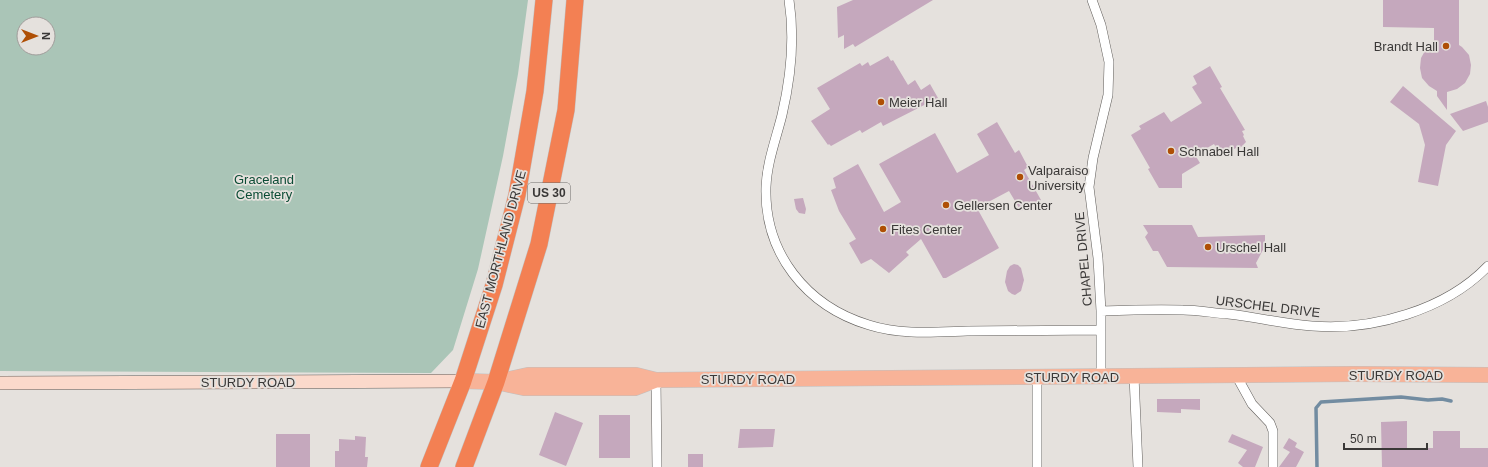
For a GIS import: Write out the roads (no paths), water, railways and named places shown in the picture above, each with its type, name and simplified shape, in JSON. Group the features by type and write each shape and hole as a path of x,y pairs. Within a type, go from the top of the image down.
{"highway":[{"name":"EAST MORTHLAND DRIVE","path":"428,467 463,381 494,285 517,195 535,91 544,0"},
{"name":"US 30","path":"464,467 496,382 539,244 566,110 575,0"}],"main road":[{"name":"STURDY ROAD","path":"463,381 496,382 528,376 636,375 656,380 1236,375 1488,375"}],"street":[{"path":"789,0 792,19 791,68 783,108 768,167 766,186 767,207 770,228 778,248 789,269 803,287 823,304 844,315 869,325 892,330 926,332 1101,330"},
{"name":"CHAPEL DRIVE","path":"1092,0 1101,25 1109,62 1108,95 1093,158 1089,187 1098,258 1101,311 1101,377"},
{"name":"URSCHEL DRIVE","path":"1101,311 1184,310 1230,314 1288,324 1350,326 1395,317 1426,306 1456,292 1488,266"},
{"path":"1236,375 1252,404 1270,423 1272,431 1273,467"},
{"path":"1134,376 1138,467"},
{"path":"1037,377 1037,467"},
{"path":"656,380 657,467"},
{"name":"STURDY ROAD","path":"0,383 463,381"}],"waterway":[{"path":"1317,467 1316,408 1321,402 1401,397 1428,400 1442,399 1451,401"}],"place":[{"name":"Brandt Hall","path":"1446,46"},
{"name":"Meier Hall","path":"881,102"},
{"name":"Schnabel Hall","path":"1171,151"},
{"name":"Valparaiso University","path":"1020,177"},
{"name":"Gellersen Center","path":"946,205"},
{"name":"Fites Center","path":"883,229"},
{"name":"Urschel Hall","path":"1208,247"}],"park label":[{"name":"Graceland Cemetery","path":"264,186"}]}
